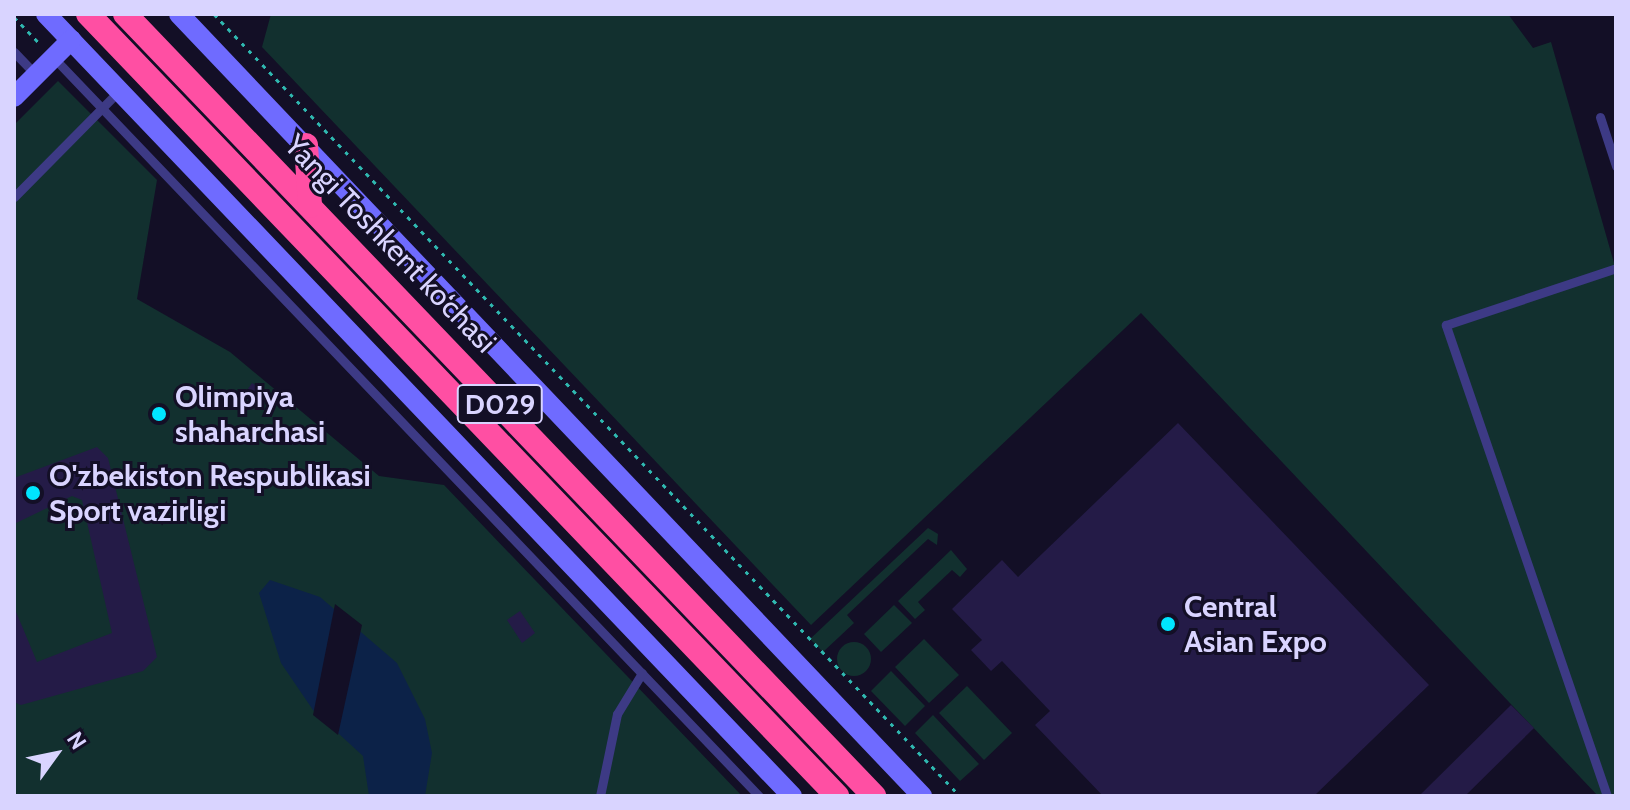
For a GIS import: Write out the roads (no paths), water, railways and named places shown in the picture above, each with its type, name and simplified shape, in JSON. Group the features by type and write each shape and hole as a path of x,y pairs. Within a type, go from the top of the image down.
{"highway":[{"name":"Yangi Toshkent ko‘chasi","path":"88,14 837,796"},
{"name":"Yangi Toshkent ko‘chasi","path":"125,14 874,796"},
{"path":"306,145 310,206"}],"main road":[{"path":"46,14 792,796"},
{"path":"179,14 922,796"},
{"path":"14,97 71,40"}],"lane":[{"path":"14,52 36,75"},
{"path":"53,57 759,796"},
{"path":"14,197 120,90"},
{"path":"1600,117 1616,166"},
{"path":"1607,796 1446,325 1616,268"},
{"path":"600,796 613,726 642,673"}],"water":[{"path":"270,580 320,597 397,663 425,719 432,753 425,796 369,796 363,756 313,710 281,663 259,593"}],"place":[{"name":"Olimpiya shaharchasi","path":"159,414"},
{"name":"O'zbekiston Respublikasi Sport vazirligi","path":"33,493"},
{"name":"Central Asian Expo","path":"1168,624"}]}
